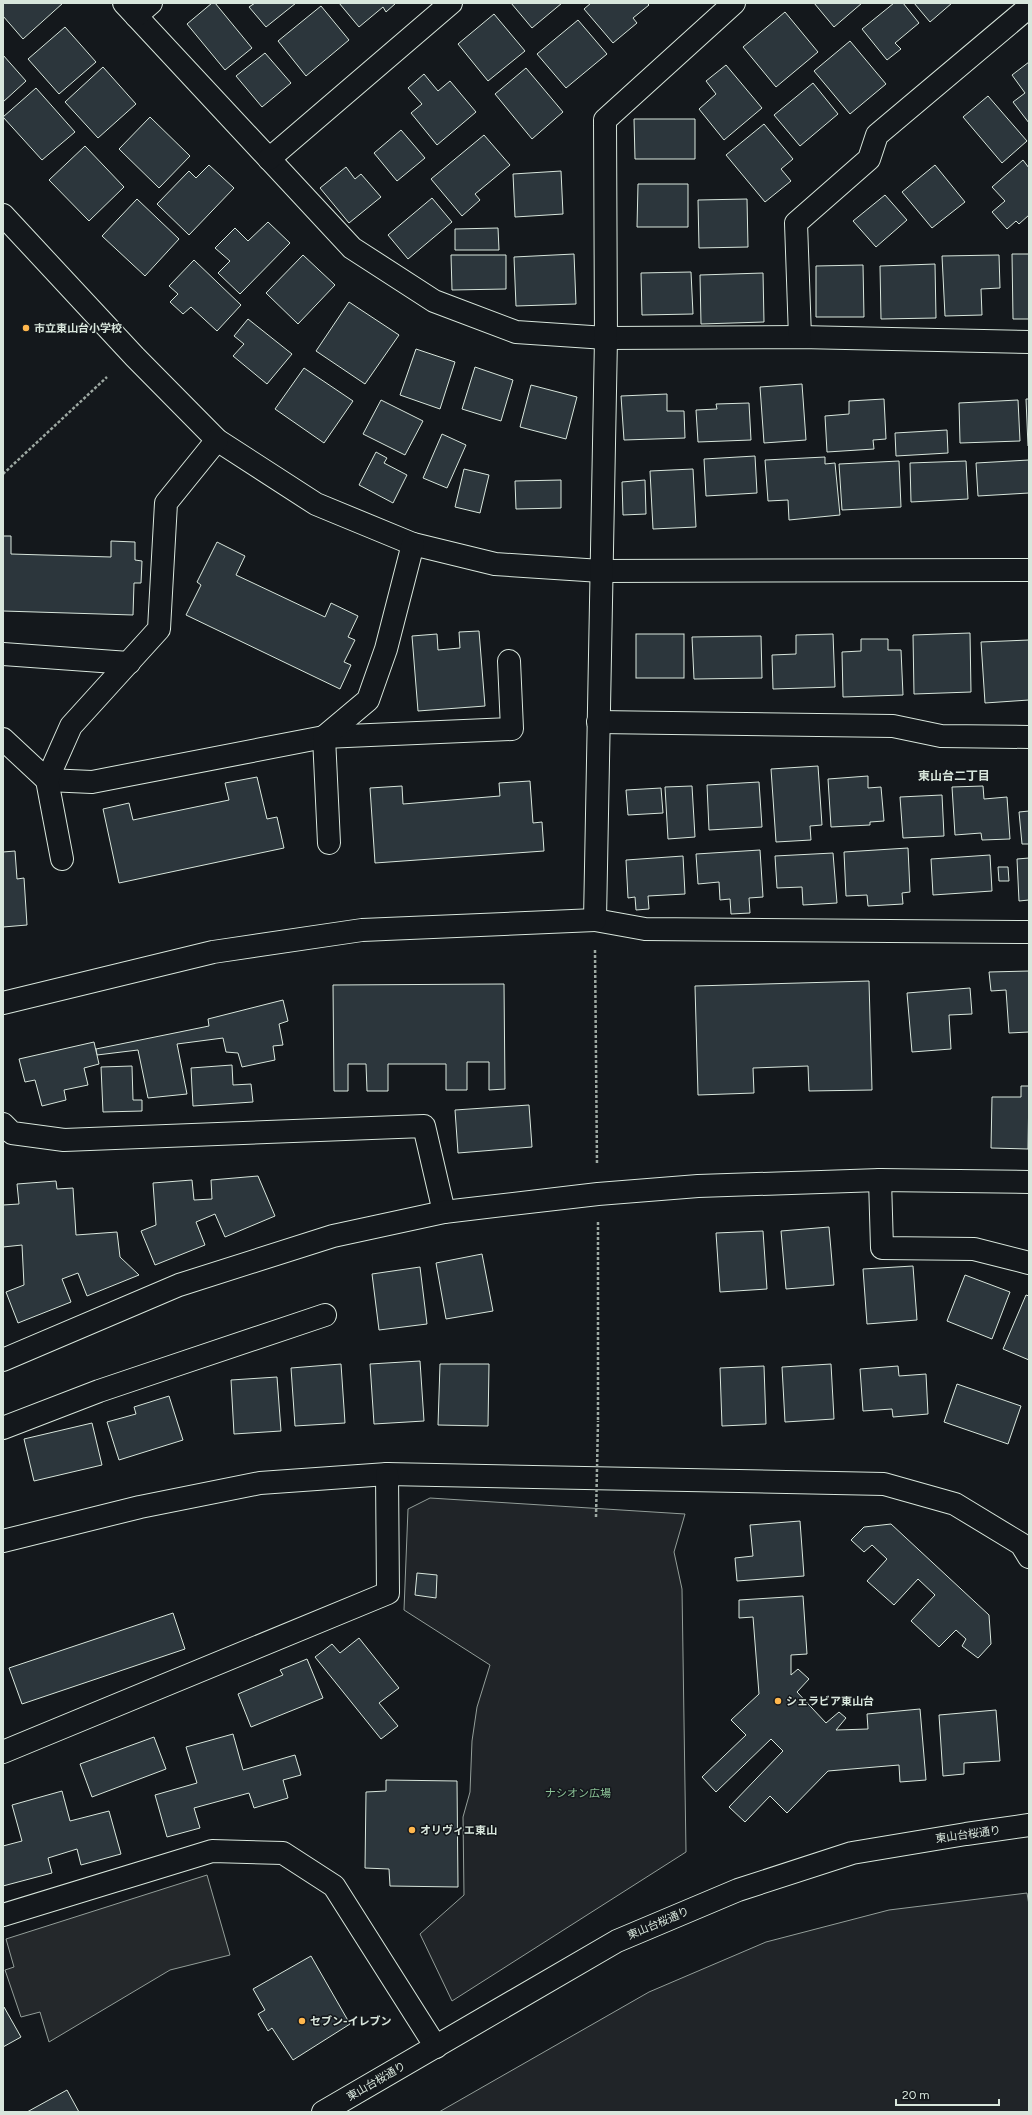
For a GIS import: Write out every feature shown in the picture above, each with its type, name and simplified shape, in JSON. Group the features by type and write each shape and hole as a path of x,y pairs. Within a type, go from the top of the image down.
{"street":[{"path":"269,159 451,3"},
{"path":"595,920 606,338 605,120 734,3"},
{"path":"137,7 269,159 352,248 434,301 516,332 606,338 800,337 1029,342"},
{"path":"800,337 796,223 869,159 877,134 1029,7"},
{"path":"3,215 135,357 217,440 316,504 413,544 494,564 601,571 1029,570"},
{"path":"62,859 47,780 71,726 159,628 166,503 217,440"},
{"path":"324,737 368,700 386,649 413,544"},
{"path":"3,654 129,663"},
{"path":"3,739 47,780 92,782 324,737 512,729 509,661"},
{"path":"598,722 894,726 941,736 1029,737"},
{"path":"324,737 329,843"},
{"path":"3,1003 213,952 354,931 595,920 646,929 1029,932"},
{"path":"3,1124 12,1133 64,1140 424,1126 444,1212"},
{"path":"880,1180 882,1248 974,1249 1029,1263"},
{"path":"3,1360 179,1285 333,1236 444,1212 598,1194 698,1186 880,1180 1029,1182"},
{"path":"3,1428 99,1391 325,1315"},
{"path":"3,1541 140,1507 260,1483 388,1474 884,1484 955,1504 1021,1544 1029,1557"},
{"path":"3,1752 388,1593 388,1474"},
{"name":"東山台桜通り","path":"323,2112 617,1941 738,1890 852,1853 966,1834 1029,1826"},
{"path":"3,1915 212,1851 283,1853 334,1886 436,2047"}],"path":[{"path":"3,474 107,377"},
{"path":"594,995 595,920"},
{"path":"596,1517 598,1421"}],"green space":[{"name":"ナシオン広場","path":"430,1498 685,1514 674,1552 682,1589 686,1852 452,2001 420,1934 464,1895 463,1817 470,1792 472,1741 477,1707 490,1665 404,1610 408,1509"},
{"path":"1027,1893 1029,1905 1029,2112 439,2112 649,1992 766,1942 889,1910"}],"shaded area":[{"path":"207,1875 230,1955 170,1970 49,2042 40,2012 21,2017 5,1970 14,1967 6,1939"}],"building":[{"path":"3,3 63,3 23,39 3,16"},
{"path":"212,3 215,3 252,48 225,70 187,24"},
{"path":"255,3 296,3 266,27 249,7"},
{"path":"339,3 396,3 386,12 383,7 359,27"},
{"path":"511,3 562,3 532,28"},
{"path":"591,3 647,3 649,5 633,18 637,23 613,43 584,9"},
{"path":"814,3 862,3 834,27"},
{"path":"894,3 903,3 919,23 895,43 901,49 887,60 862,29"},
{"path":"914,3 952,3 930,22"},
{"path":"321,6 349,40 306,76 278,41"},
{"path":"785,12 818,52 776,87 743,47"},
{"path":"494,14 525,51 488,81 458,44"},
{"path":"578,20 607,54 566,88 537,54"},
{"path":"65,27 96,62 59,94 28,59"},
{"path":"850,41 886,84 850,114 814,71"},
{"path":"265,53 291,83 262,107 236,76"},
{"path":"3,55 26,81 3,102"},
{"path":"1029,62 1029,123 1013,102 1025,93 1012,75"},
{"path":"726,65 762,108 724,140 699,109 716,94 706,81"},
{"path":"103,67 136,104 98,138 65,102"},
{"path":"526,68 563,112 532,139 495,94"},
{"path":"424,74 438,91 450,81 476,112 437,145 411,113 422,104 408,88"},
{"path":"813,83 838,114 800,146 774,115"},
{"path":"36,88 75,132 42,160 3,117"},
{"path":"988,96 1027,141 1002,163 963,117"},
{"path":"150,117 190,156 159,188 119,149"},
{"path":"634,119 695,119 695,159 635,159"},
{"path":"764,124 793,159 781,169 791,181 765,202 726,155"},
{"path":"401,130 425,158 397,181 374,153"},
{"path":"484,135 510,165 475,194 480,200 462,216 431,179"},
{"path":"85,146 124,187 89,221 49,180"},
{"path":"1023,160 1029,168 1029,215 1019,224 1016,221 1007,229 992,212 1005,201 992,187"},
{"path":"209,165 234,188 189,235 157,204 189,171 196,178"},
{"path":"935,165 965,202 932,228 902,192"},
{"path":"346,167 355,179 361,174 381,197 349,223 320,188"},
{"path":"561,171 563,214 515,217 513,174"},
{"path":"638,184 688,184 688,227 637,227"},
{"path":"885,195 907,220 876,247 853,221"},
{"path":"432,198 452,222 408,259 388,235"},
{"path":"137,199 179,239 145,276 102,236"},
{"path":"747,199 748,247 699,248 698,200"},
{"path":"268,222 290,243 240,294 218,273 230,261 215,248 235,228 248,241"},
{"path":"498,228 499,250 455,250 455,229"},
{"path":"574,254 576,304 516,306 514,257"},
{"path":"1012,254 1029,254 1029,319 1013,319"},
{"path":"303,255 335,285 298,324 266,293"},
{"path":"451,255 506,255 506,289 452,290"},
{"path":"999,255 1000,288 981,289 982,315 945,316 942,256"},
{"path":"194,260 241,305 217,331 191,307 183,314 170,302 178,294 169,286"},
{"path":"935,264 936,318 881,319 880,266"},
{"path":"863,265 864,317 816,317 816,266"},
{"path":"691,272 693,314 642,315 641,273"},
{"path":"763,273 764,322 701,324 700,275"},
{"path":"349,302 399,335 365,384 316,351"},
{"path":"248,319 292,354 267,384 233,356 244,344 234,336"},
{"path":"416,349 455,362 440,409 400,395"},
{"path":"475,367 513,380 501,421 462,409"},
{"path":"304,368 353,401 324,443 275,409"},
{"path":"802,384 806,440 764,443 760,387"},
{"path":"531,385 577,397 566,439 520,427"},
{"path":"667,394 667,411 684,411 685,438 624,440 621,396"},
{"path":"884,399 886,439 873,440 874,449 827,452 825,416 849,414 849,401"},
{"path":"1026,399 1029,399 1029,446 1028,446"},
{"path":"381,400 423,421 405,455 363,434"},
{"path":"1018,400 1020,441 960,443 959,403"},
{"path":"749,403 751,440 698,442 696,410 717,409 716,404"},
{"path":"947,430 948,453 896,456 895,433"},
{"path":"442,434 466,445 447,488 423,478"},
{"path":"376,452 387,458 384,463 407,475 393,503 359,485"},
{"path":"755,456 757,493 706,496 704,459"},
{"path":"825,457 825,464 835,463 840,515 789,520 788,500 768,501 765,460"},
{"path":"1029,460 1029,493 978,496 976,463"},
{"path":"899,461 901,507 842,510 839,464"},
{"path":"966,461 968,499 911,502 910,463"},
{"path":"464,469 489,475 480,513 455,507"},
{"path":"693,469 696,527 653,529 650,471"},
{"path":"561,480 561,508 516,509 515,481"},
{"path":"645,480 646,514 623,515 622,482"},
{"path":"3,536 11,536 11,554 111,557 111,541 135,542 135,560 142,561 141,583 134,583 133,615 3,611"},
{"path":"217,542 245,556 236,575 325,617 331,603 358,616 348,637 355,640 344,662 351,665 340,689 186,615 201,585 197,582"},
{"path":"479,631 485,706 418,711 412,636 437,634 438,650 460,648 459,632"},
{"path":"970,633 971,692 914,694 913,635"},
{"path":"636,634 684,634 684,678 636,678"},
{"path":"833,634 835,687 773,689 772,655 796,654 796,635"},
{"path":"761,636 762,678 694,679 692,637"},
{"path":"861,639 888,639 888,650 901,650 903,695 843,697 842,652 861,651"},
{"path":"1029,640 1029,700 985,703 981,642"},
{"path":"818,766 822,825 810,826 811,840 776,842 771,769"},
{"path":"868,776 868,788 881,787 884,821 870,822 870,825 831,827 828,779"},
{"path":"257,777 267,819 277,817 284,848 119,883 103,809 129,803 133,820 229,800 225,783"},
{"path":"530,781 533,823 542,822 544,851 375,863 370,788 402,786 403,804 500,796 499,783"},
{"path":"759,782 762,827 709,830 707,785"},
{"path":"692,786 695,837 668,839 665,787"},
{"path":"983,786 984,799 1007,797 1010,839 982,840 981,833 955,835 952,787"},
{"path":"661,788 663,813 628,815 626,790"},
{"path":"942,795 944,836 903,838 900,797"},
{"path":"1029,811 1029,844 1022,844 1019,812"},
{"path":"908,848 910,892 902,893 903,904 868,906 867,895 846,896 844,852"},
{"path":"760,850 763,897 749,898 750,913 731,914 730,899 720,900 719,882 698,884 696,854"},
{"path":"15,851 17,879 24,878 27,925 3,927 3,852"},
{"path":"833,853 837,903 803,905 802,887 777,888 775,856"},
{"path":"990,855 992,891 933,895 931,859"},
{"path":"683,856 685,894 648,896 649,909 636,910 635,897 628,898 626,860"},
{"path":"1029,858 1029,900 1019,901 1017,859"},
{"path":"998,867 1008,867 1009,881 999,881"},
{"path":"1029,971 1029,1032 1009,1033 1006,990 991,991 989,972"},
{"path":"869,981 872,1090 809,1091 808,1066 753,1068 754,1093 698,1095 695,986"},
{"path":"504,984 505,1089 489,1090 489,1062 467,1062 467,1090 446,1090 446,1064 388,1064 388,1091 367,1091 366,1064 348,1064 348,1091 334,1091 333,985"},
{"path":"970,988 972,1014 949,1015 951,1049 912,1052 907,993"},
{"path":"283,1000 288,1021 279,1024 283,1045 273,1046 275,1060 242,1067 238,1053 226,1052 223,1038 177,1044 187,1094 148,1098 138,1050 97,1055 96,1049 209,1026 208,1019"},
{"path":"94,1042 99,1064 84,1068 88,1085 64,1090 66,1100 42,1106 35,1080 25,1082 19,1059"},
{"path":"232,1065 233,1085 251,1084 253,1102 193,1106 191,1068"},
{"path":"132,1066 133,1100 142,1100 142,1111 103,1112 101,1067"},
{"path":"1021,1086 1029,1086 1028,1149 991,1148 992,1097 1021,1097"},
{"path":"529,1105 532,1147 458,1153 455,1110"},
{"path":"258,1176 275,1216 225,1237 215,1214 196,1222 205,1245 155,1265 141,1231 156,1225 153,1183 192,1180 194,1200 212,1199 211,1180"},
{"path":"56,1181 57,1189 73,1188 76,1235 117,1232 120,1257 139,1275 87,1296 78,1273 62,1279 71,1302 18,1323 6,1292 24,1285 22,1245 3,1247 3,1205 19,1204 17,1184"},
{"path":"829,1227 834,1285 786,1289 781,1231"},
{"path":"763,1231 767,1289 720,1292 716,1233"},
{"path":"482,1254 493,1311 446,1319 436,1263"},
{"path":"913,1266 917,1320 867,1324 863,1269"},
{"path":"420,1267 427,1324 379,1330 372,1274"},
{"path":"965,1275 1010,1292 992,1339 947,1321"},
{"path":"1026,1295 1029,1296 1029,1360 1003,1349"},
{"path":"420,1361 424,1421 374,1424 370,1364"},
{"path":"341,1364 345,1423 295,1426 291,1368"},
{"path":"440,1364 489,1364 488,1426 438,1425"},
{"path":"831,1364 834,1419 785,1422 782,1367"},
{"path":"764,1366 766,1424 722,1426 720,1368"},
{"path":"898,1366 899,1376 926,1374 928,1414 893,1417 892,1409 863,1411 860,1369"},
{"path":"277,1377 281,1431 234,1434 231,1380"},
{"path":"957,1384 1021,1406 1008,1444 944,1422"},
{"path":"169,1396 183,1440 119,1460 107,1422 136,1414 134,1407"},
{"path":"92,1423 102,1465 34,1481 24,1439"},
{"path":"800,1521 804,1576 737,1581 735,1558 753,1556 750,1525"},
{"path":"891,1524 989,1615 991,1644 978,1658 962,1646 966,1639 956,1630 939,1647 911,1621 935,1595 918,1579 894,1605 867,1581 887,1559 872,1545 864,1552 851,1540 864,1527"},
{"path":"417,1573 437,1575 436,1598 415,1595"},
{"name":"シェラビア東山台","path":"803,1596 807,1654 791,1655 791,1675 798,1669 809,1679 797,1692 826,1723 839,1712 846,1718 836,1730 868,1729 867,1714 920,1709 926,1780 900,1782 899,1765 828,1771 787,1813 770,1796 745,1822 729,1807 783,1751 771,1739 716,1792 702,1777 746,1735 731,1720 759,1694 753,1617 739,1618 739,1600"},
{"path":"173,1613 185,1649 22,1704 9,1668"},
{"path":"359,1638 399,1688 379,1703 398,1726 381,1739 315,1657 332,1644 340,1653"},
{"path":"307,1659 323,1698 251,1727 238,1694 283,1675 280,1670"},
{"path":"996,1710 1000,1761 964,1763 964,1774 943,1776 939,1715"},
{"path":"233,1734 243,1770 295,1755 301,1775 283,1780 288,1798 254,1808 249,1793 194,1808 200,1828 167,1837 155,1795 197,1783 186,1747"},
{"path":"154,1737 166,1769 92,1797 80,1764"},
{"name":"オリヴィエ東山","path":"386,1780 457,1781 458,1887 390,1886 389,1869 365,1868 366,1792 386,1791"},
{"path":"62,1791 70,1821 109,1811 121,1854 81,1865 77,1849 48,1858 52,1873 3,1886 3,1846 22,1841 12,1805"},
{"path":"311,1956 350,2024 293,2060 272,2028 268,2031 258,2014 265,2010 253,1989"},
{"path":"4,2007 21,2037 3,2047 3,2008"},
{"path":"67,2090 79,2112 27,2112"}],"place":[{"name":"市立東山台小学校","path":"26,328"},
{"name":"シェラビア東山台","path":"778,1701"},
{"name":"オリヴィエ東山","path":"412,1830"},
{"name":"セブン-イレブン","path":"302,2021"}],"district":[{"name":"東山台二丁目","path":"954,776"}]}
